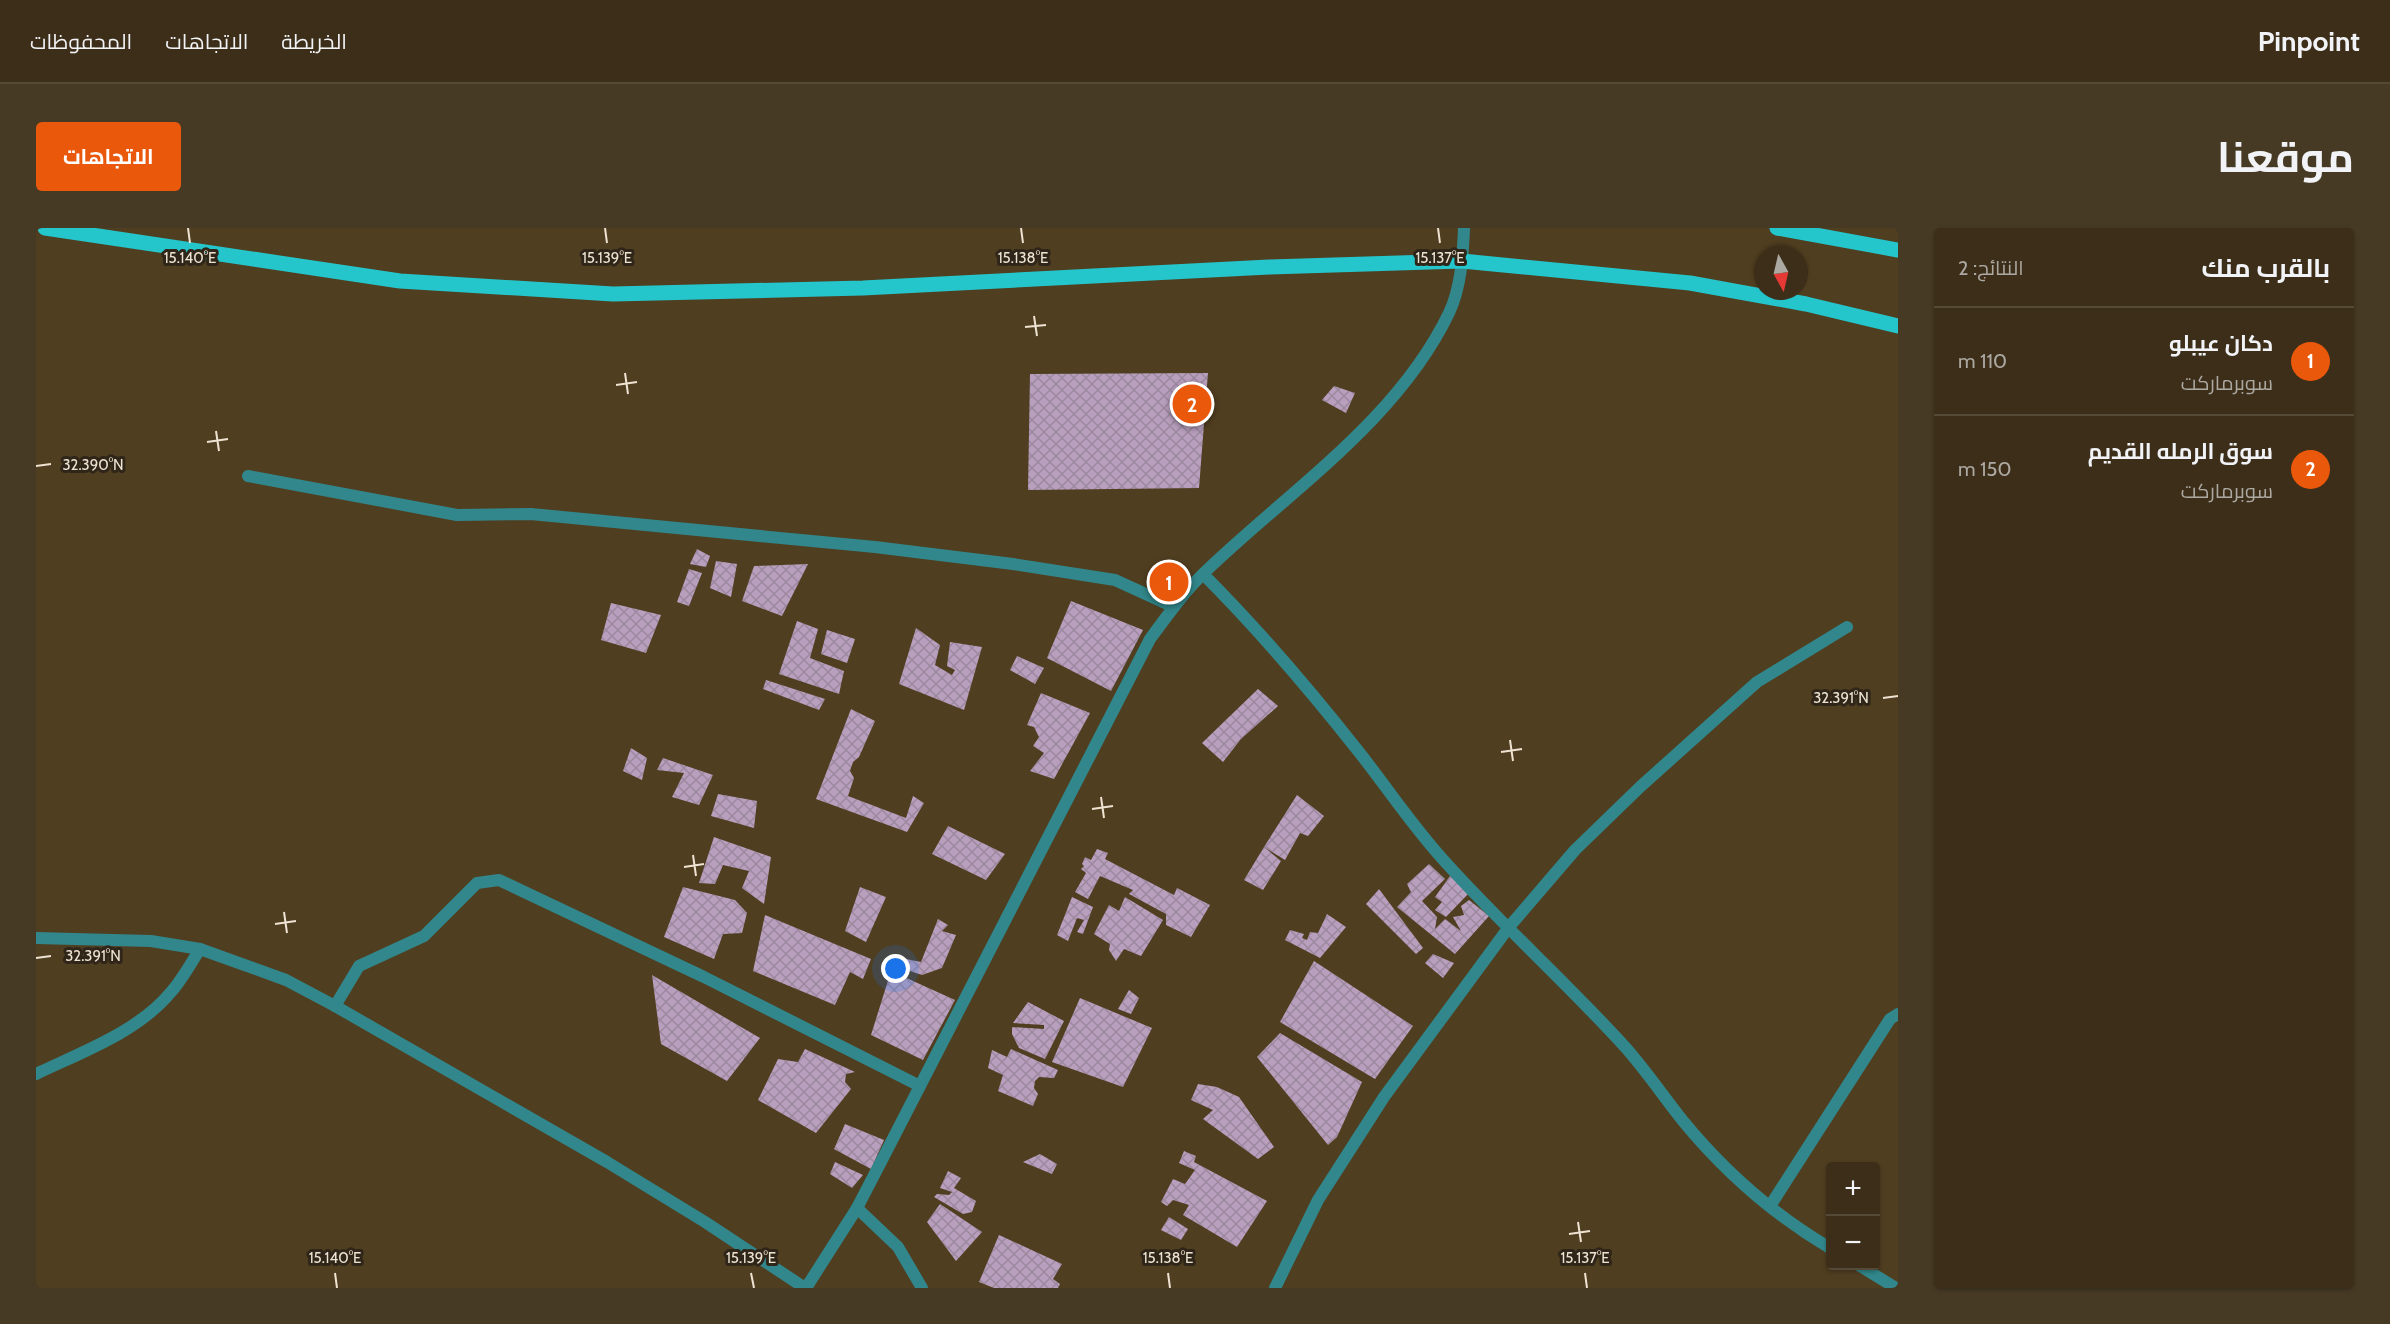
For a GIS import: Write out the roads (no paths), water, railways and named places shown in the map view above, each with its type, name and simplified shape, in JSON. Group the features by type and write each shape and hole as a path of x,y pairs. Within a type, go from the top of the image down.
{"main road":[{"path":"45,228 400,281 613,294 863,288 1269,267 1462,261 1690,283 1806,304 1898,326"},
{"path":"1777,228 1898,250"}],"street":[{"path":"36,938 151,940 200,950 286,980 606,1161 705,1222 805,1288 857,1208 1150,639 1203,574 1374,418 1418,365 1450,311 1462,261 1464,228"},
{"path":"248,476 457,515 543,515 875,547 1013,564 1115,580 1174,607"},
{"path":"1203,574 1248,619 1334,719 1392,797 1447,865 1648,1072 1683,1121 1732,1174 1795,1227 1826,1246"},
{"path":"1275,1288 1318,1200 1384,1097 1509,927 1575,850 1640,787 1757,681 1847,627"},
{"path":"335,1006 359,966 424,936 477,883 499,880 704,977 920,1086"},
{"path":"36,1074 105,1041 152,1011 172,992 200,950"},
{"path":"1770,1206 1890,1019 1898,1014"},
{"path":"857,1208 898,1247 922,1288"},
{"path":"1867,1270 1896,1288"}],"place":[{"name":"سوق الرمله القديم","path":"1192,404"},
{"name":"دكان عيبلو","path":"1169,582"}]}
